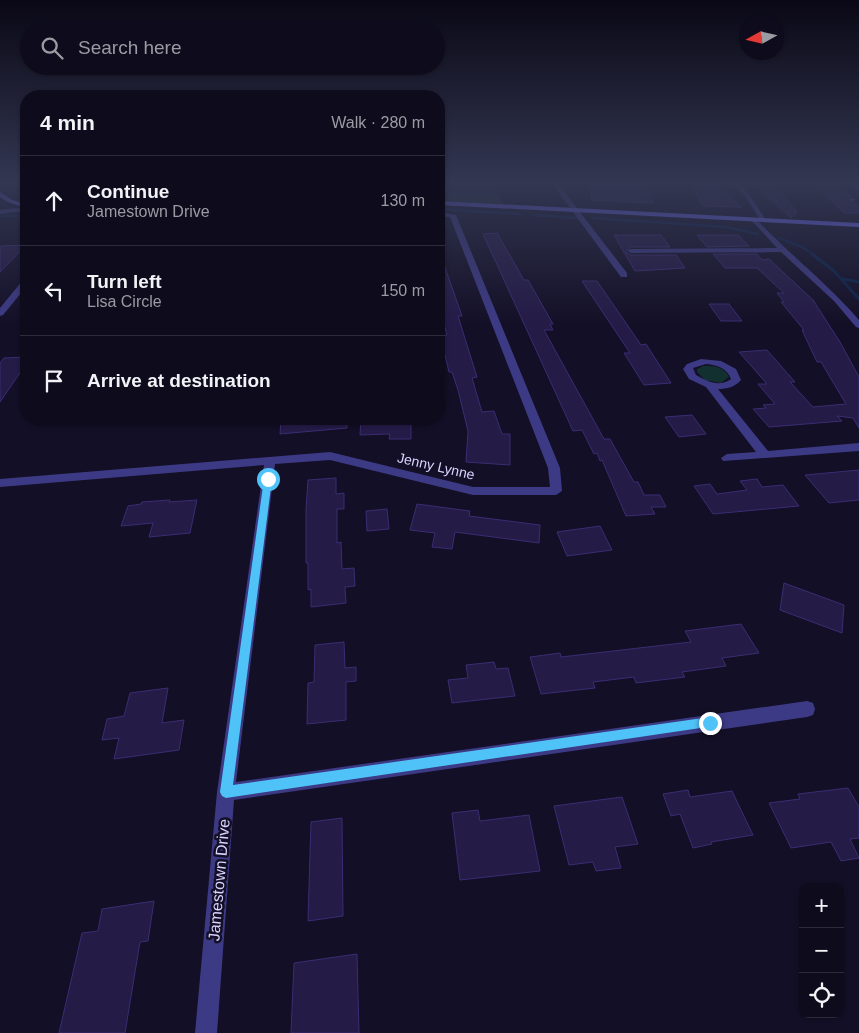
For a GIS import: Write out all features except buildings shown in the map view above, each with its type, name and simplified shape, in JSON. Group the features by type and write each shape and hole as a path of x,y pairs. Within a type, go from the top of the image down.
{"street":[{"name":"Jenny Lynne","path":"0,482 330,456 473,491 556,491 554,468 459,229"},
{"path":"589,229 624,275"},
{"path":"763,229 837,299 859,325"},
{"path":"631,251 784,250"},
{"path":"2,309 20,289"},
{"path":"709,385 764,454"},
{"path":"727,458 859,447"},
{"name":"Jamestown Drive","path":"206,1033 226,792 270,460"},
{"path":"226,792 807,709"}],"green space":[{"path":"703,366 718,367 725,371 729,377 721,383 705,380 697,372 697,369"}],"waterway":[{"path":"736,229 758,234"},
{"path":"779,238 802,247 814,255"},
{"path":"812,254 834,271 859,299"},
{"path":"843,279 859,282"}],"route":[{"path":"268,479 226,792 710,723"}]}
